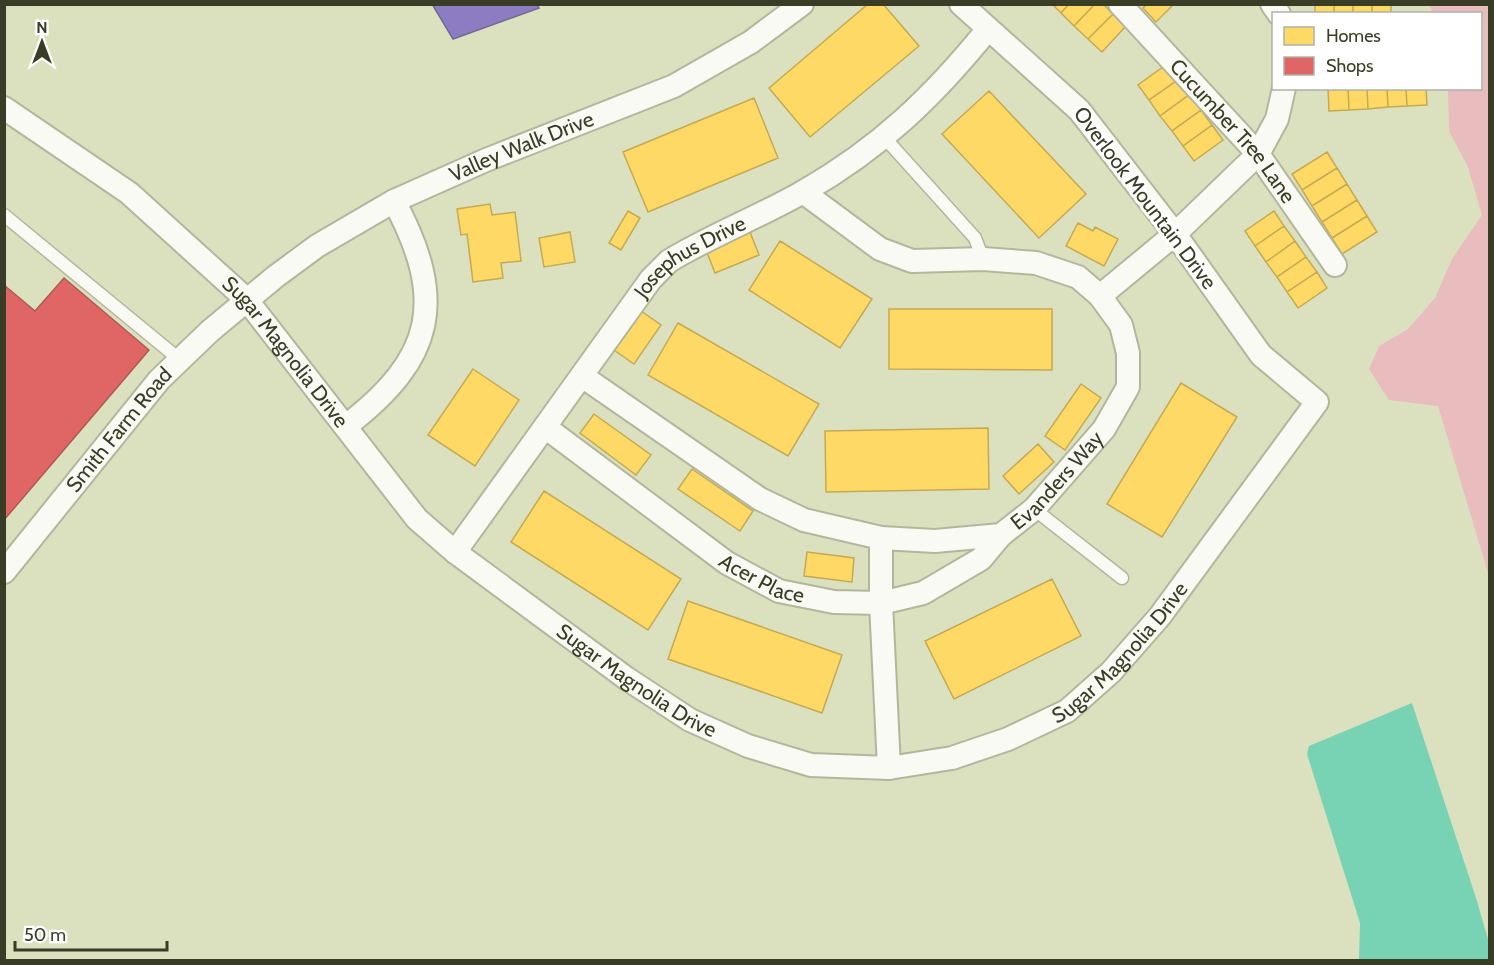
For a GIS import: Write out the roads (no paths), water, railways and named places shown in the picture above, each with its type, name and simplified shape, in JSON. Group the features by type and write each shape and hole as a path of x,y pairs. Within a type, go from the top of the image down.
{"street":[{"name":"Valley Walk Drive","path":"246,299 318,246 394,201 486,160 674,86 751,42 802,4"},
{"name":"Overlook Mountain Drive","path":"961,4 1079,110 1175,234 1261,355 1317,402"},
{"name":"Cucumber Tree Lane","path":"1120,4 1258,154 1335,265"},
{"name":"Josephus Drive","path":"455,552 651,279 669,261 803,192 859,158 905,121 952,72 988,29"},
{"path":"1100,296 1175,234 1258,154 1277,119 1284,90"},
{"name":"Sugar Magnolia Drive","path":"4,108 129,193 246,299 417,519 455,552 626,678 690,720 748,746 811,765 889,768 952,758 1008,739 1067,711 1111,672 1160,616 1317,402"},
{"name":"Evanders Way","path":"582,376 760,499 804,520 881,538 935,541 1001,535 1034,508 1104,429 1128,387 1128,354 1120,325 1100,296 1078,277 1036,262 983,259 912,261 880,249 803,192"},
{"path":"346,426 383,396 408,366 423,327 425,304 422,265 413,239 394,201"},
{"name":"Smith Farm Road","path":"4,572 159,380 246,299"},
{"name":"Acer Place","path":"545,427 727,563 779,591 834,602 881,603 923,593 981,559 1001,535"},
{"path":"881,538 881,603 889,768"}],"lane":[{"path":"884,137 975,238 983,259"},
{"path":"4,215 179,359"},
{"path":"1034,508 1122,578"}]}
